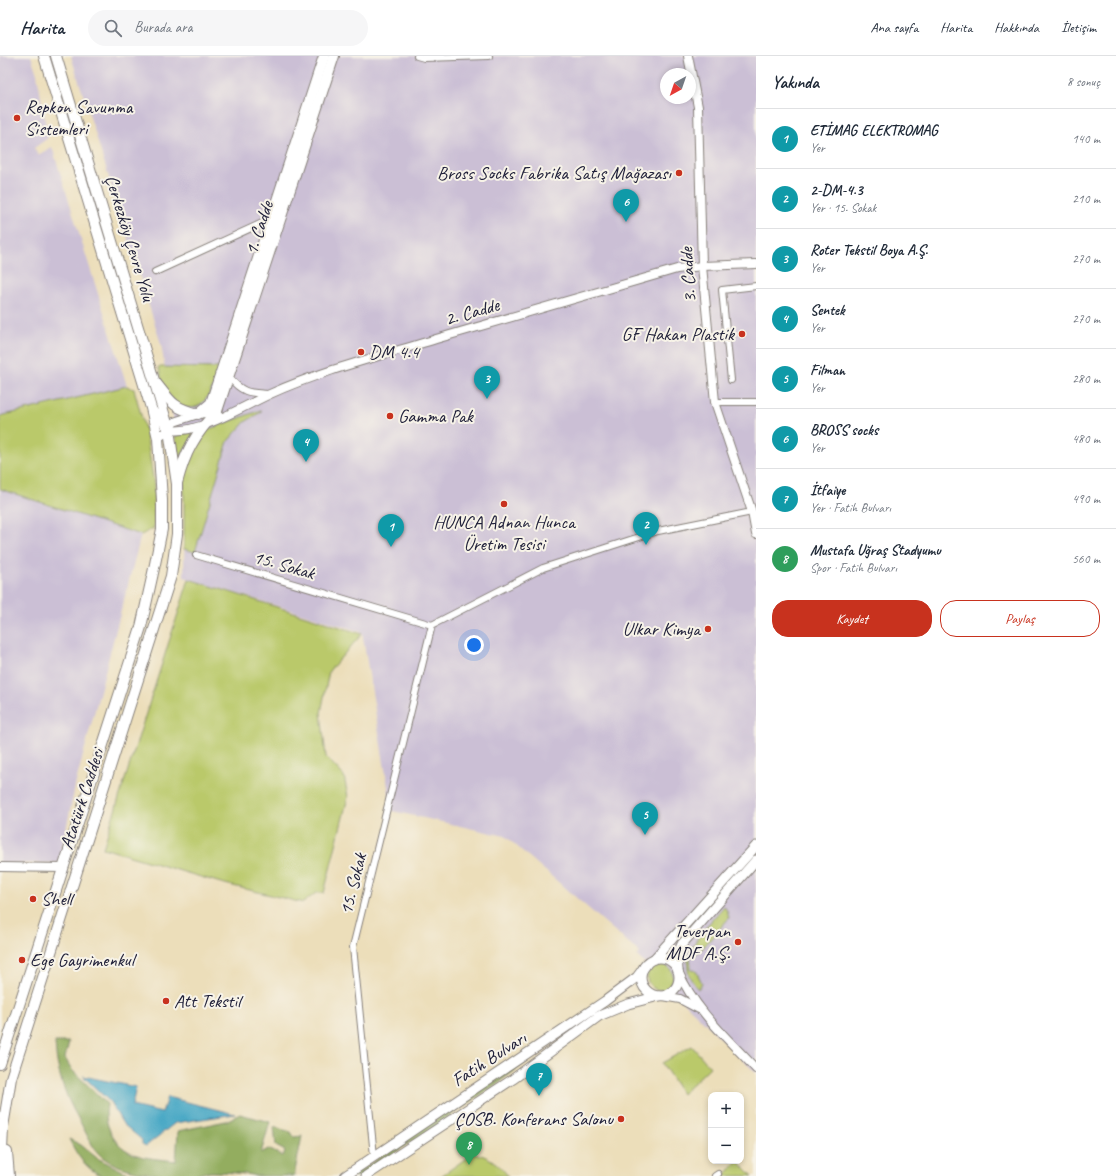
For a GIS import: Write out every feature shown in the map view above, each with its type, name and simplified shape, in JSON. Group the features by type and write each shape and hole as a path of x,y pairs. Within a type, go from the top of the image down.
{"main road":[{"path":"0,1064 141,626 162,529 158,438 151,408 44,56"},
{"name":"Çerkezköy Çevre Yolu","path":"56,56 156,382 169,430"},
{"name":"1. Cadde","path":"214,407 271,219 324,56"},
{"name":"1. Cadde","path":"214,407 228,376 334,56"},
{"path":"156,382 170,402 181,410 198,414 214,407"},
{"path":"177,484 182,464 191,442 206,423 214,407"},
{"name":"Atatürk Caddesi","path":"1,1176 3,1127 11,1078 171,576 177,534 177,484 169,430"},
{"path":"756,846 654,959 646,965 641,976 642,983 648,991 661,996 668,994 676,988 679,979 677,954 682,944 756,860"},
{"path":"654,959 668,960 674,964 678,971"},
{"name":"Fatih Bulvarı","path":"346,1176 637,978 646,965"},
{"name":"Fatih Bulvarı","path":"366,1176 507,1083 600,1016 628,1004 661,996"},
{"path":"10,1176 7,1162 11,1078"}],"street":[{"path":"417,56 424,58 489,56"},
{"name":"3. Cadde","path":"688,56 698,107 702,266 715,402 752,512 756,534"},
{"path":"155,272 271,219"},
{"name":"2. Cadde","path":"169,430 179,432 206,423 271,394 315,377 413,346 677,269 702,266 756,264"},
{"path":"731,380 722,290 756,286"},
{"path":"228,376 235,385 248,393 271,394"},
{"path":"715,402 756,402"},
{"path":"214,407 229,414"},
{"path":"151,408 169,430"},
{"path":"158,438 169,430 174,422 198,414"},
{"path":"432,625 543,568 658,532 752,512"},
{"name":"15. Sokak","path":"196,555 432,625 353,947 374,1156"},
{"path":"0,867 62,868"},
{"path":"678,971 686,988 701,1010 756,1069"},
{"path":"661,996 680,999 701,1010"}],"shaded area":[{"path":"0,56 31,56 37,74 48,138 34,148 38,155 52,147 127,386 0,416"},
{"path":"71,56 756,56 756,1073 637,956 640,953 505,836 392,811 362,632 184,577 185,491 161,344"},
{"path":"0,489 141,535 76,782 59,863 0,864"}],"green space":[{"path":"158,367 220,368 207,397 201,404 191,408 181,406 172,399 165,388"},
{"path":"127,386 134,389 146,433 154,484 154,528 141,535 0,489 0,416"},
{"path":"261,410 261,412 245,422 228,441 195,552 184,549 184,468 201,432"},
{"path":"197,429 179,460 175,436"},
{"path":"189,579 362,634 329,671 321,713 326,757 344,776 348,797 324,893 316,893 303,903 221,883 103,848"},
{"path":"724,906 729,918 700,951 690,957 691,969 696,971 702,983 698,989 690,978 688,967 689,956 700,934"},
{"path":"660,964 669,968 673,977 669,986 660,990 651,986 647,977 651,968"},
{"path":"55,1042 69,1042 65,1058 72,1070 107,1104 107,1124 113,1136 118,1144 132,1153 149,1158 176,1161 178,1131 226,1121 240,1114 270,1122 261,1153 268,1149 283,1156 285,1151 276,1146 274,1127 291,1132 294,1137 302,1136 294,1176 257,1176 212,1172 188,1176 165,1175 140,1172 115,1165 97,1152 69,1102 59,1073"},
{"path":"692,1046 710,1067 682,1094 662,1063"},
{"path":"529,1057 530,1059 495,1085 360,1176 353,1176 485,1084"},
{"path":"69,1139 81,1145 97,1158 133,1176 103,1176 91,1170 82,1161"},
{"path":"476,1154 494,1162 508,1176 441,1176 471,1155"},
{"path":"735,1164 741,1164 753,1176 724,1176"}],"water":[{"path":"83,1076 136,1087 132,1106 162,1113 167,1097 235,1114 175,1123 146,1146 142,1144 142,1140 123,1124 110,1102"}],"place":[{"name":"Repkon Savunma Sistemleri","path":"17,118"},
{"name":"Bross Socks Fabrika Satış Mağazası","path":"679,173"},
{"name":"BROSS socks","path":"626,222"},
{"name":"GF Hakan Plastik","path":"742,334"},
{"name":"DM 4.4","path":"361,352"},
{"name":"Roter Tekstil Boya A.Ş.","path":"487,399"},
{"name":"Gamma Pak","path":"390,416"},
{"name":"Sentek","path":"306,462"},
{"name":"HUNCA Adnan Hunca Üretim Tesisi","path":"504,504"},
{"name":"2-DM-4.3","path":"646,545"},
{"name":"ETİMAG ELEKTROMAG","path":"391,547"},
{"name":"Ulkar Kimya","path":"708,629"},
{"name":"Filman","path":"645,835"},
{"name":"Shell","path":"33,899"},
{"name":"Teverpan MDF A.Ş.","path":"738,942"},
{"name":"Ege Gayrimenkul","path":"22,960"},
{"name":"Att Tekstil","path":"166,1001"},
{"name":"İtfaiye","path":"539,1096"},
{"name":"ÇOSB. Konferans Salonu","path":"621,1119"},
{"name":"Mustafa Uğraş Stadyumu","path":"469,1165"}]}
